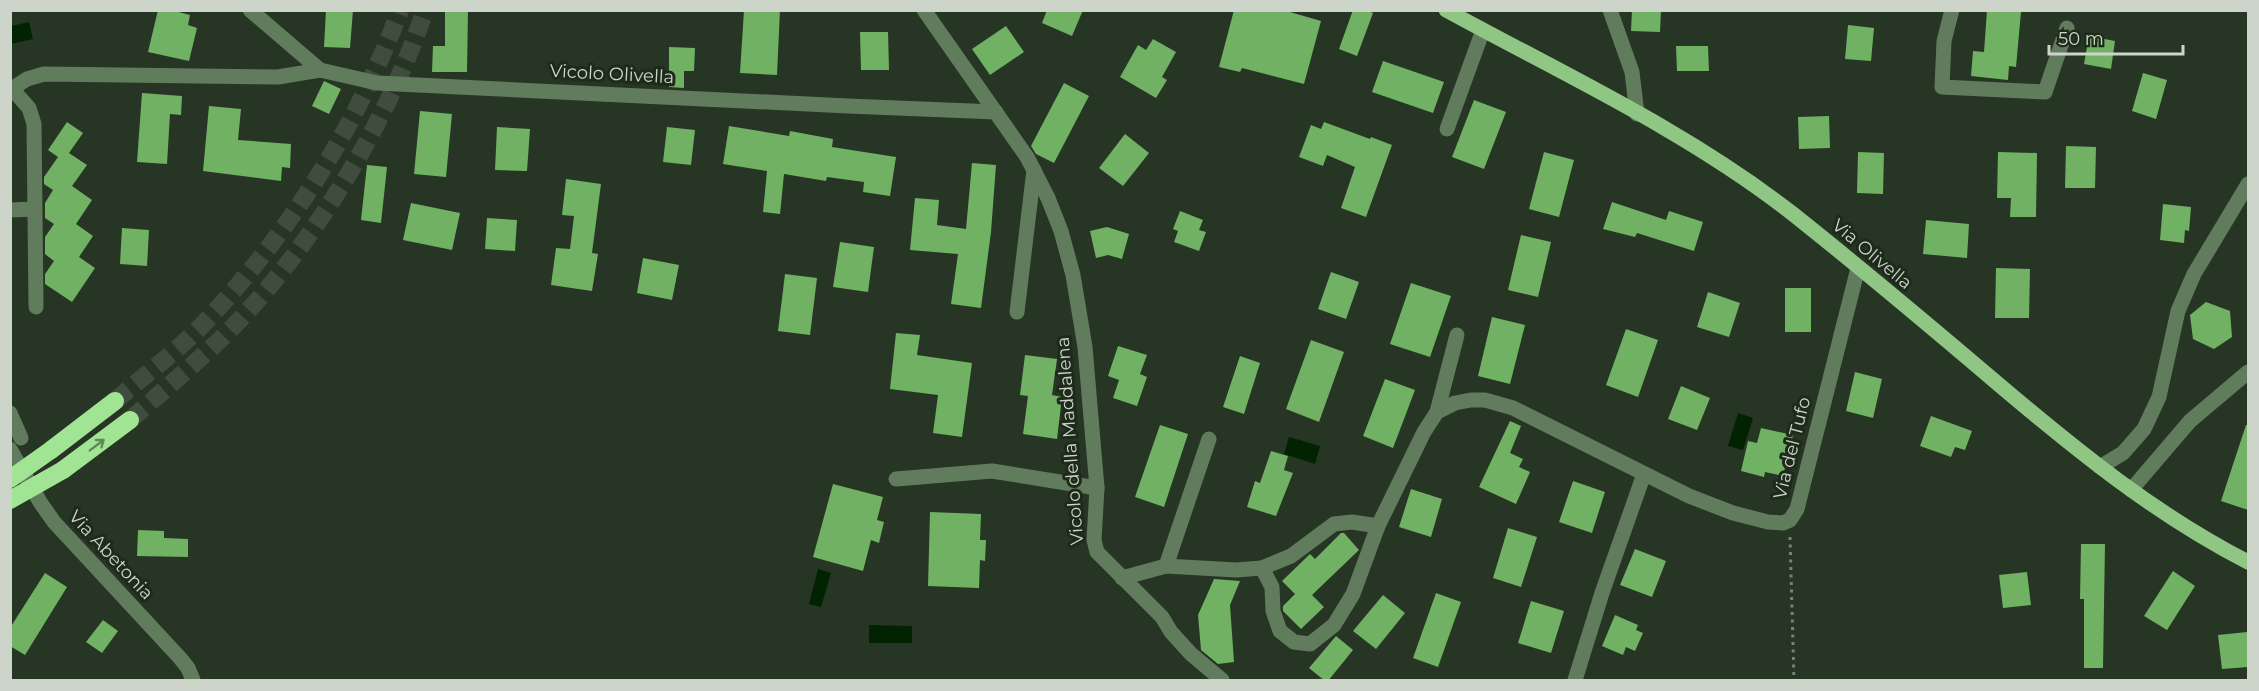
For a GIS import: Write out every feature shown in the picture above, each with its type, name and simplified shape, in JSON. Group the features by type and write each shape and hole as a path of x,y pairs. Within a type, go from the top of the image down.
{"highway":[{"path":"10,479 116,401"},
{"path":"10,500 63,470 130,420"}],"main road":[{"name":"Via Olivella","path":"1446,10 1637,114 1696,148 1764,192 2068,443 2131,490 2248,562"}],"street":[{"name":"Vicolo Olivella","path":"250,10 320,70 377,82 996,112"},
{"name":"Vicolo della Maddalena","path":"924,10 1034,170 1056,214 1073,275 1084,347 1096,488 1094,540 1097,552 1162,617 1171,632 1200,664 1222,681"},
{"path":"1610,10 1632,72 1637,114"},
{"path":"1952,10 1944,41 1942,87 2045,92 2067,28"},
{"path":"1447,129 1483,30"},
{"path":"36,307 33,118 26,103 12,90 27,79 44,74 278,77 320,70"},
{"path":"1017,312 1034,170"},
{"path":"2100,467 2123,453 2144,429 2159,397 2178,311 2194,274 2248,184"},
{"path":"10,210 35,209"},
{"name":"Via del Tufo","path":"1437,412 1471,400 1485,400 1506,405 1689,496 1733,513 1776,523 1790,520 1797,509 1858,268"},
{"path":"1262,568 1272,587 1273,611 1280,630 1294,642 1310,644 1334,625 1353,594 1378,526 1424,432 1437,412 1457,335"},
{"path":"2131,490 2190,421 2248,372"},
{"path":"10,413 21,438"},
{"path":"1166,566 1209,439"},
{"name":"Via Abetonia","path":"10,450 54,522 180,658 193,681"},
{"path":"896,479 992,471 1096,488"},
{"path":"1575,681 1602,593 1644,474"},
{"path":"1122,578 1166,566 1236,570 1262,568 1291,555 1334,524 1352,522 1378,526"}],"path":[{"path":"1790,520 1794,681"}],"shaded area":[{"path":"29,22 33,39 11,44 11,26"},
{"path":"1738,413 1753,418 1743,450 1728,446"},
{"path":"1289,437 1320,446 1315,464 1284,454"},
{"path":"818,569 831,573 821,607 809,604"},
{"path":"869,625 912,626 912,643 869,643"}],"building":[{"path":"158,10 171,10 190,15 188,25 197,28 189,61 148,52"},
{"path":"326,10 353,10 350,48 324,47"},
{"path":"445,10 468,10 467,72 432,72 433,46 445,46"},
{"path":"744,10 780,10 777,75 740,73"},
{"path":"1047,10 1083,10 1072,36 1042,23"},
{"path":"1234,10 1283,10 1321,21 1304,84 1242,68 1240,72 1219,67"},
{"path":"1353,10 1373,13 1357,56 1339,49"},
{"path":"1632,10 1661,10 1660,32 1631,31"},
{"path":"1987,10 2021,12 2016,67 2009,66 2008,80 1971,76 1973,51 1984,52"},
{"path":"1848,25 1874,28 1871,61 1845,59"},
{"path":"1006,26 1024,52 990,75 972,49"},
{"path":"860,32 888,32 889,70 861,70"},
{"path":"2089,36 2115,41 2111,69 2084,64"},
{"path":"1153,39 1176,52 1162,77 1167,80 1156,98 1120,77 1138,45 1146,50"},
{"path":"1676,46 1708,46 1709,71 1677,71"},
{"path":"669,47 695,48 694,71 684,71 684,88 669,87"},
{"path":"1383,61 1444,82 1433,113 1372,92"},
{"path":"2143,73 2167,80 2156,119 2132,111"},
{"path":"324,81 341,89 329,114 312,106"},
{"path":"1064,83 1089,96 1054,163 1036,154 1031,146"},
{"path":"142,93 182,96 181,115 170,114 167,164 137,162"},
{"path":"1474,100 1506,112 1484,169 1452,157"},
{"path":"209,106 241,109 238,140 291,144 290,168 282,167 281,181 203,171"},
{"path":"420,111 452,114 446,177 414,174"},
{"path":"1829,116 1830,148 1799,149 1798,117"},
{"path":"67,122 83,133 69,153 87,165 72,186 92,200 76,224 93,236 79,257 95,268 72,302 45,284 45,274 54,261 45,254 45,237 54,224 45,218 45,203 53,190 44,184 44,177 58,157 48,150"},
{"path":"1324,122 1392,145 1366,217 1341,208 1355,167 1327,155 1323,166 1299,157 1311,125 1321,129"},
{"path":"729,126 789,136 790,131 833,139 832,147 896,157 890,196 863,192 864,182 827,177 826,181 784,174 780,214 763,212 767,171 723,164"},
{"path":"497,127 530,129 527,171 495,170"},
{"path":"667,127 695,130 691,165 663,162"},
{"path":"1125,134 1149,153 1123,186 1099,168"},
{"path":"2066,146 2096,147 2095,188 2065,188"},
{"path":"1544,152 1574,160 1559,217 1529,209"},
{"path":"1858,152 1884,153 1883,194 1857,193"},
{"path":"1998,152 2037,153 2036,217 2010,217 2011,198 1997,198"},
{"path":"972,163 996,165 991,232 981,308 951,304 958,254 910,250 915,198 939,200 937,225 966,229"},
{"path":"367,165 387,167 381,223 361,220"},
{"path":"566,179 601,184 592,253 598,254 592,291 551,285 556,248 570,249 574,216 562,215"},
{"path":"1612,202 1666,220 1669,211 1703,222 1694,251 1637,233 1635,237 1603,229"},
{"path":"411,203 460,213 452,250 403,240"},
{"path":"2163,204 2191,207 2189,231 2185,230 2184,243 2160,240"},
{"path":"1180,211 1203,220 1199,230 1206,232 1199,251 1174,242 1178,231 1173,229"},
{"path":"487,218 517,220 515,251 485,249"},
{"path":"1926,220 1969,224 1967,258 1923,254"},
{"path":"1107,227 1129,234 1122,259 1108,255 1096,258 1090,231"},
{"path":"122,228 149,230 147,266 120,264"},
{"path":"1521,235 1551,242 1538,297 1508,290"},
{"path":"840,242 874,247 868,292 833,287"},
{"path":"643,258 679,265 672,300 637,293"},
{"path":"1996,268 2030,269 2029,318 1995,318"},
{"path":"1331,272 1359,282 1346,319 1318,309"},
{"path":"785,274 817,278 810,335 778,331"},
{"path":"1411,283 1451,296 1430,357 1390,344"},
{"path":"1785,288 1811,288 1811,332 1785,332"},
{"path":"1708,292 1740,303 1729,337 1697,327"},
{"path":"2206,302 2230,311 2232,337 2214,349 2193,339 2190,315"},
{"path":"1492,317 1525,325 1510,384 1478,376"},
{"path":"1626,329 1658,340 1638,397 1606,385"},
{"path":"896,333 920,335 917,355 972,363 962,437 933,433 938,395 890,389"},
{"path":"1311,340 1344,352 1319,422 1286,409"},
{"path":"1118,346 1147,355 1140,374 1147,377 1137,406 1113,398 1119,380 1108,376"},
{"path":"1025,355 1057,359 1052,395 1062,397 1057,439 1023,434 1028,396 1020,395"},
{"path":"1240,356 1260,363 1244,414 1223,407"},
{"path":"1855,372 1882,379 1873,418 1846,411"},
{"path":"1385,379 1415,390 1393,448 1363,436"},
{"path":"1681,386 1710,398 1697,430 1668,419"},
{"path":"1931,416 1972,431 1965,450 1955,447 1951,457 1920,446"},
{"path":"1510,421 1521,426 1510,453 1523,459 1519,467 1530,472 1516,504 1479,487"},
{"path":"1160,425 1188,434 1164,507 1135,497"},
{"path":"2246,425 2248,425 2248,510 2221,501"},
{"path":"1761,428 1793,435 1783,476 1765,472 1764,477 1741,471 1748,441 1757,443"},
{"path":"1271,451 1288,456 1284,470 1293,473 1276,516 1247,507 1255,481 1260,483"},
{"path":"1573,481 1605,492 1592,533 1559,522"},
{"path":"833,484 883,497 877,520 884,522 879,543 871,540 863,571 813,557"},
{"path":"1411,489 1442,499 1431,537 1399,527"},
{"path":"930,512 981,514 980,540 986,540 985,561 980,560 979,588 928,586"},
{"path":"1508,528 1537,537 1521,587 1493,578"},
{"path":"138,530 164,531 164,538 188,539 188,557 137,556"},
{"path":"1341,533 1344,533 1359,550 1312,595 1324,607 1301,629 1283,611 1283,606 1295,594 1282,581 1310,554 1315,559"},
{"path":"2081,544 2105,544 2103,668 2084,668 2084,599 2080,599"},
{"path":"1635,549 1666,561 1652,597 1620,585"},
{"path":"2173,571 2195,586 2167,630 2144,616"},
{"path":"2027,572 2031,605 2003,608 1999,575"},
{"path":"45,573 67,587 25,655 10,646 10,628"},
{"path":"1214,579 1240,581 1230,605 1234,662 1218,664 1201,650 1198,615"},
{"path":"1436,593 1461,602 1438,667 1413,658"},
{"path":"1383,595 1405,613 1376,649 1353,631"},
{"path":"1531,601 1564,611 1551,653 1518,643"},
{"path":"1615,615 1638,625 1636,630 1643,633 1635,651 1626,647 1623,655 1602,646"},
{"path":"103,620 118,631 102,653 86,642"},
{"path":"2247,632 2248,667 2222,669 2218,635"},
{"path":"1336,636 1353,650 1328,681 1325,681 1309,668"}],"tunnel":[{"path":"115,401 208,319 239,285 294,212 343,135 364,95 400,10"},
{"path":"130,420 222,338 254,305 314,228 342,186 367,142 409,54 425,10"}]}
